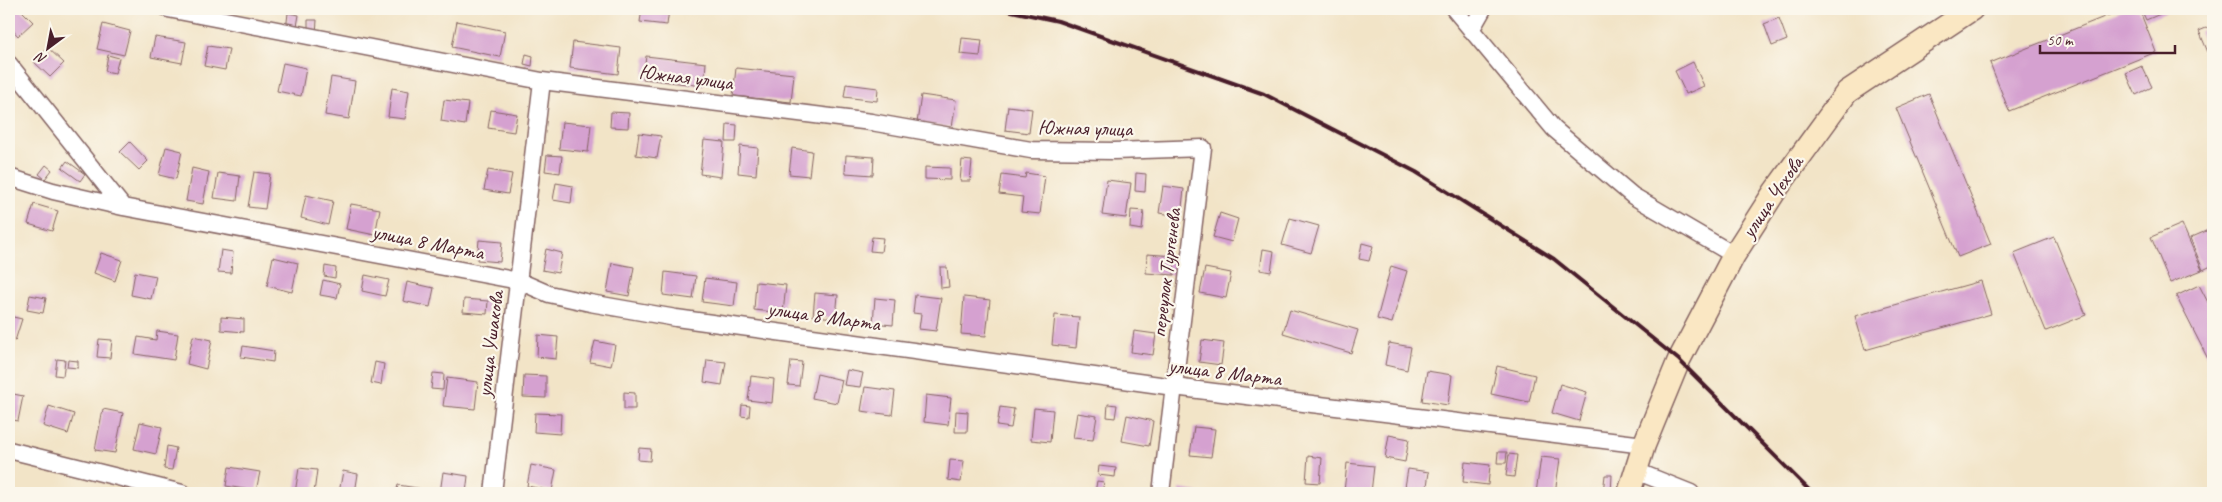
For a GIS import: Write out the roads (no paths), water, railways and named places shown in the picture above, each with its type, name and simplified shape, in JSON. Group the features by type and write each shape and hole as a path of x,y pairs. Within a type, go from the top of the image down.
{"street":[{"name":"Южная улица","path":"168,9 542,81 871,122 1031,150 1114,152 1203,148"},
{"path":"1454,9 1554,129 1633,196 1734,255"},
{"path":"1471,30 1483,9"},
{"name":"улица Чехова","path":"1628,493 1644,445 1679,360 1734,255 1775,191 1846,92 1972,9"},
{"path":"9,64 123,207"},
{"name":"улица Ушакова","path":"493,493 542,81"},
{"name":"переулок Тургенева","path":"1161,493 1203,148"},
{"name":"улица 8 Марта","path":"9,177 53,192 123,207 519,281 549,294 590,304 1174,387 1644,445"},
{"path":"9,450 182,493"},
{"path":"1636,470 1691,493"}],"railway":[{"path":"1002,9 1058,21 1264,94 1416,172 1554,259 1679,360 1812,493"}]}
